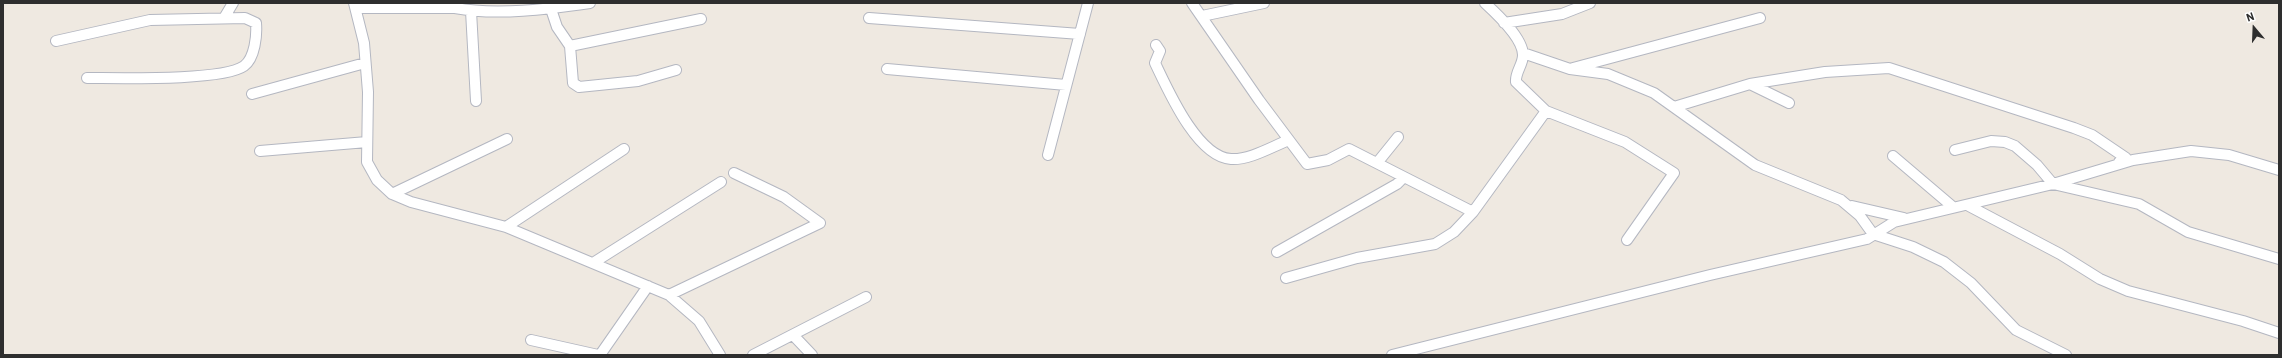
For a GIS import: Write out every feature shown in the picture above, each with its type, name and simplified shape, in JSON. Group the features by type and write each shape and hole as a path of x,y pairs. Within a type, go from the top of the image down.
{"street":[{"path":"224,18 233,3"},
{"path":"590,3 551,9 471,11 455,8 355,5 364,43 368,162 377,180 392,194 411,202 506,227 669,295 686,306 699,321 715,344 720,355"},
{"path":"1048,155 1088,3"},
{"path":"1192,3 1222,48 1307,164 1328,160 1349,149 1473,212"},
{"path":"1202,16 1264,3"},
{"path":"1485,3 1516,36 1523,53 1521,64 1515,77 1516,82 1546,111 1625,142 1674,173 1628,240"},
{"path":"1504,23 1562,14 1590,3"},
{"path":"551,9 557,27 570,46 573,82 579,87 638,81 676,70"},
{"path":"471,11 476,101"},
{"path":"56,41 150,20 249,18 256,23 252,51 248,62 243,67 228,71 172,77 88,78"},
{"path":"869,18 1080,34"},
{"path":"1570,69 1701,32 1760,18"},
{"path":"570,46 701,19"},
{"path":"1156,45 1160,51 1155,63 1180,112 1210,151 1219,157 1230,159 1245,157 1289,140"},
{"path":"1523,53 1570,69 1608,74 1654,93 1755,165 1822,192 1849,206 1882,214 1908,218"},
{"path":"252,94 365,63"},
{"path":"1674,107 1750,84 1824,72 1881,68 1896,69 2092,135 2126,158 2110,167"},
{"path":"887,69 1066,85"},
{"path":"1750,84 1789,103"},
{"path":"1286,278 1356,258 1435,244 1454,232 1473,212 1546,111"},
{"path":"1376,162 1398,137"},
{"path":"392,194 507,139"},
{"path":"1955,150 1991,141 2005,142 2014,146 2037,165 2053,184 2139,204 2188,232 2279,259"},
{"path":"260,151 368,142"},
{"path":"506,227 624,149"},
{"path":"1392,355 1710,275 1867,239 1894,222 1952,207 1969,206 2053,184 2133,160 2190,151 2229,155 2279,170"},
{"path":"1893,156 1948,200 1952,207"},
{"path":"669,295 820,223 784,196 734,173"},
{"path":"1277,252 1397,184 1404,177"},
{"path":"593,263 721,182"},
{"path":"1849,206 1860,216 1873,234 1913,247 1944,262 1970,283 2016,330 2066,355"},
{"path":"1969,206 2060,254 2100,279 2115,284 2128,291 2243,321 2279,333"},
{"path":"531,340 599,355 648,286"},
{"path":"752,355 866,297"},
{"path":"793,335 812,355"}]}
